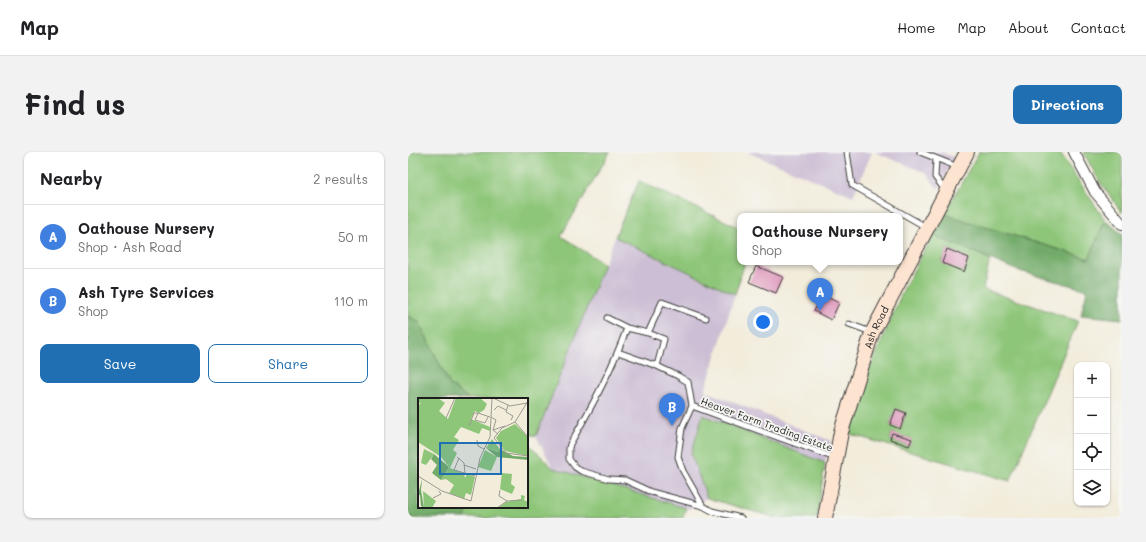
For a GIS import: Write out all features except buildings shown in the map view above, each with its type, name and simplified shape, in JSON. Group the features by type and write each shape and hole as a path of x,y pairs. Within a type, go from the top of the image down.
{"street":[{"name":"Ash Road","path":"825,518 841,432 872,333 966,152"},
{"path":"1074,152 1095,192 1122,224"}],"lane":[{"path":"847,152 852,186 901,213"},
{"path":"920,152 959,167"},
{"path":"936,159 935,177 946,190"},
{"path":"903,214 927,227"},
{"path":"648,332 662,302 706,318"},
{"path":"607,318 627,328 648,332 664,339 657,366"},
{"path":"849,324 872,333"},
{"path":"627,328 606,379 570,444 568,454 571,463 581,470 609,478 624,480 651,492 703,506 712,511 741,518"},
{"path":"618,352 657,366 688,382 692,406 682,428 678,457 683,471 703,506"},
{"name":"Heaver Farm Trading Estate","path":"692,406 836,458"}],"shaded area":[{"path":"747,152 872,152 853,196"},
{"path":"874,152 941,152 955,158 938,189 926,173"},
{"path":"615,237 735,294 705,391 831,441 825,463 703,416 691,454 707,498 690,509 553,468 536,436"}],"green space":[{"path":"408,152 610,152 561,236 604,264 536,436 528,434 528,398 468,398 450,385 419,322 408,316"},
{"path":"979,152 1059,152 1105,220 1089,259 944,214"},
{"path":"1083,152 1122,152 1122,213 1100,182"},
{"path":"639,181 737,227 737,265 744,265 735,294 615,237"},
{"path":"944,214 1089,259 1105,220 1122,234 1122,319 1081,315 1087,290 1016,270 933,235"},
{"path":"933,235 990,259 983,289 1078,321 1010,481 850,434 860,391 905,286","holes":["947,249 969,258 964,272 942,263","896,409 906,413 900,429 890,425","892,433 911,439 909,446 890,440"]},
{"path":"408,316 419,322 450,385 468,398 418,398 418,508 469,508 464,518 408,518"},
{"path":"703,415 825,463 817,518 776,518 707,498 691,454"},
{"path":"528,443 553,468 686,508 683,518 464,518 469,508 528,508"}],"place":[{"name":"Oathouse Nursery","path":"820,311"},
{"name":"Ash Tyre Services","path":"672,426"}]}
